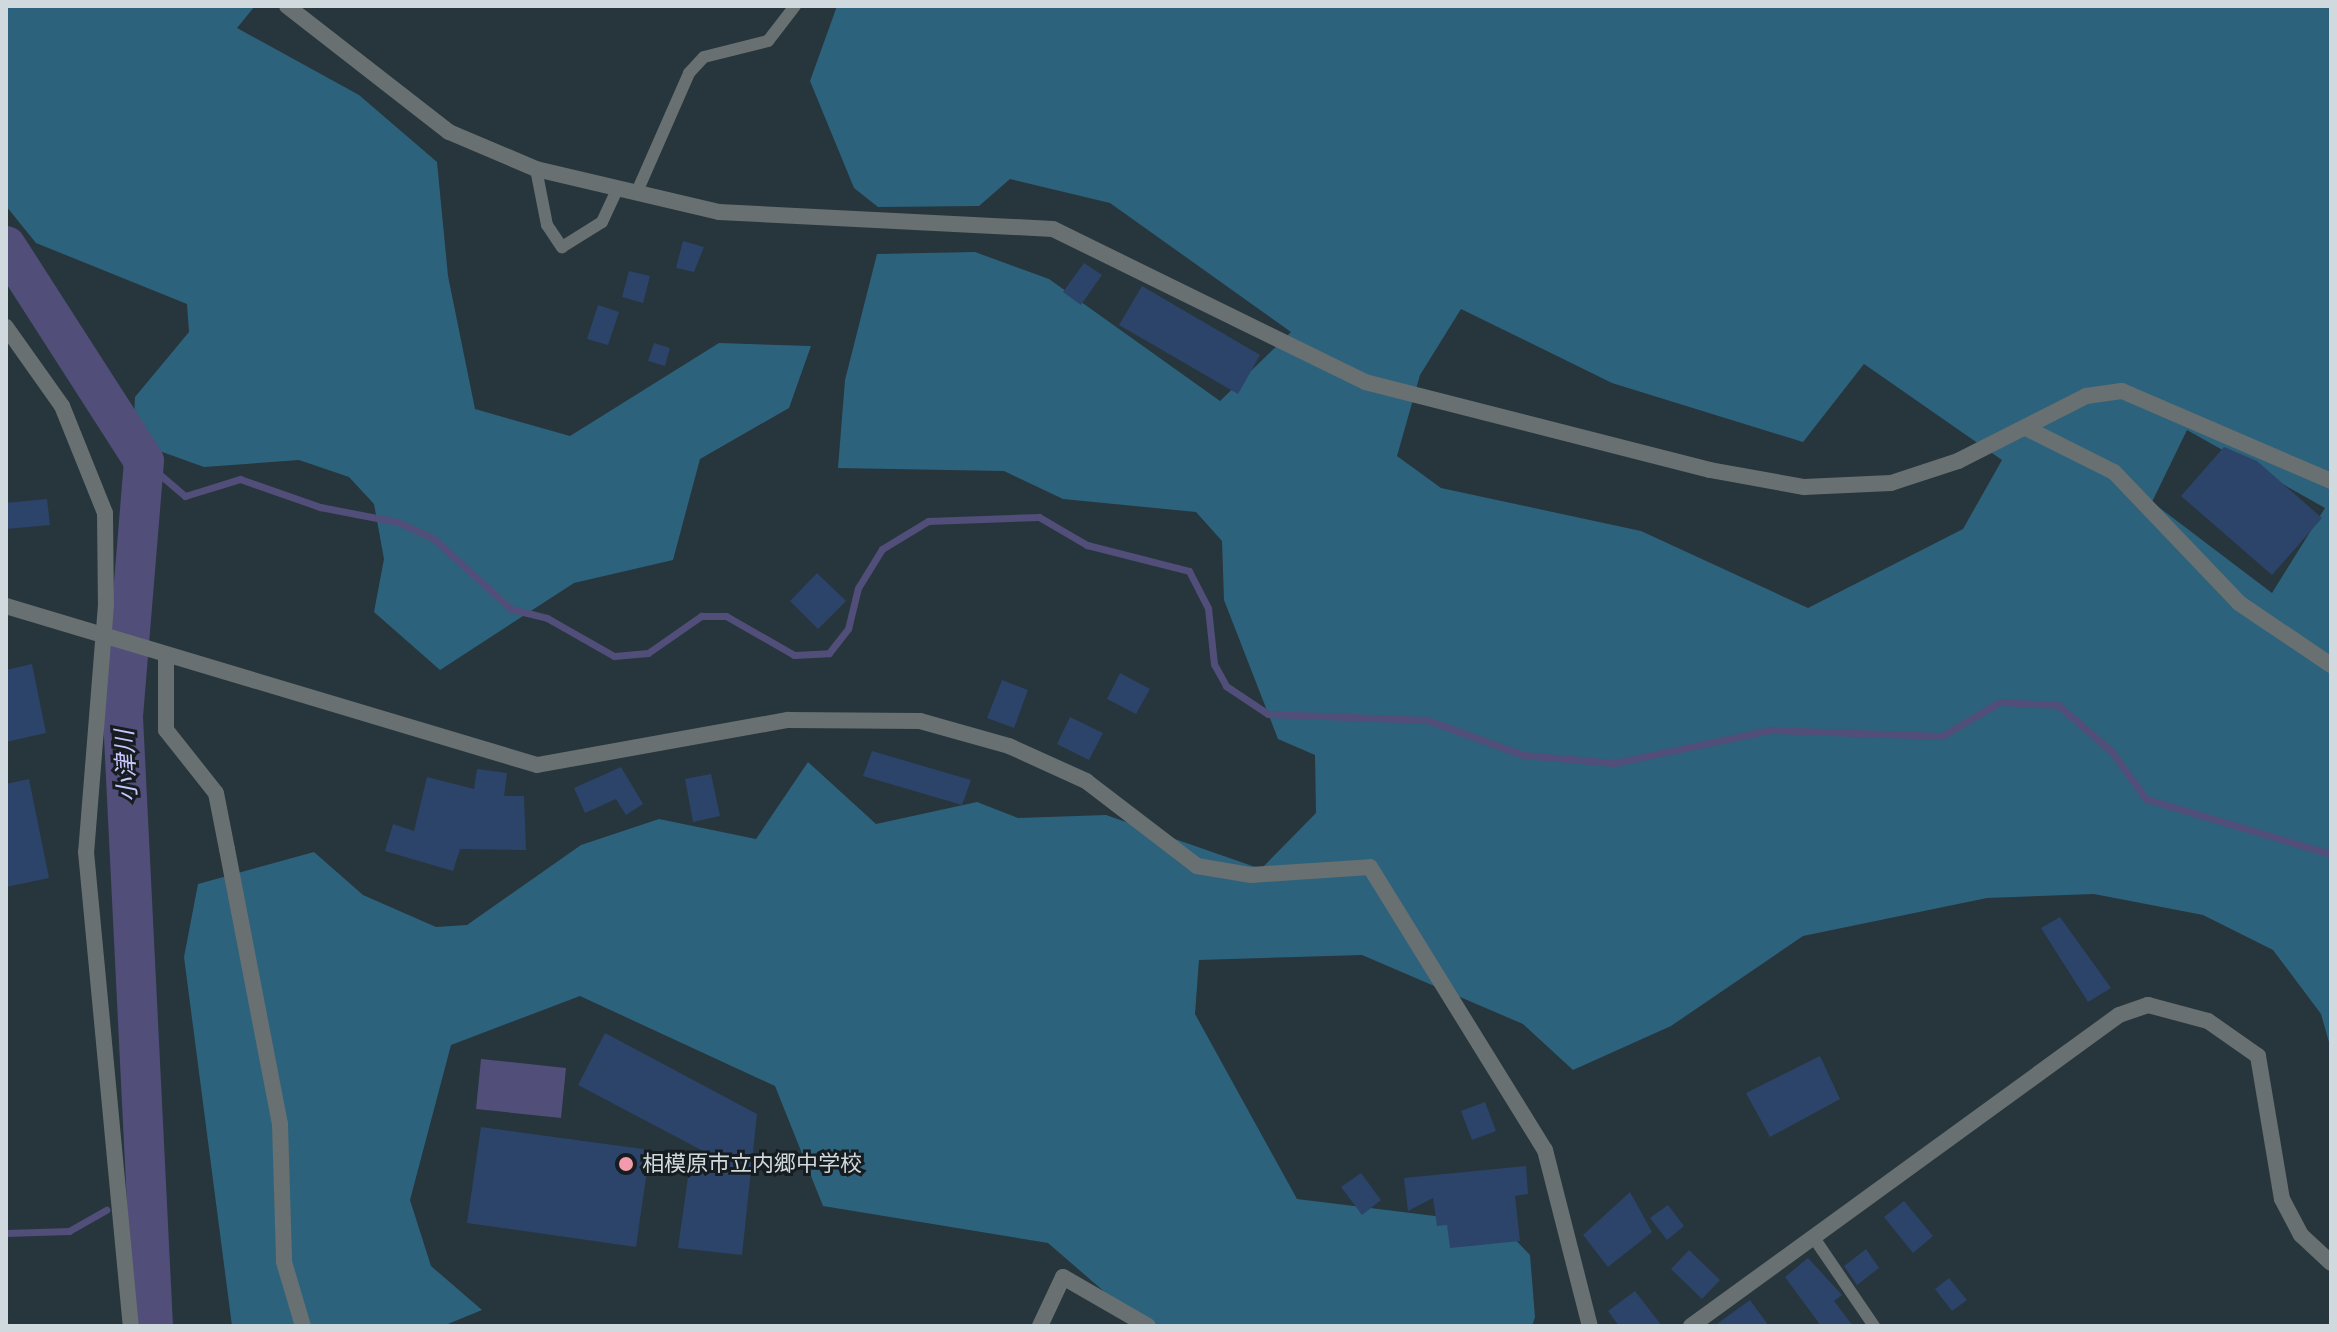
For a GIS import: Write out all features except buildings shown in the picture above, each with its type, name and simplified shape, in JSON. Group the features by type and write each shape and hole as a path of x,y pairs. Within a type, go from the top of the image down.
{"street":[{"path":"287,6 449,132 536,169 636,194 784,220 1053,229 1365,382 1773,483 1891,483 2026,428 2086,396 2140,393 2331,481"},
{"path":"6,327 62,406 100,496 103,632 86,852 131,1326"},
{"path":"2026,428 2125,481 2239,603 2331,665"},
{"path":"6,606 103,632 166,655 537,765 788,720 920,721 1009,746 1086,781 1197,866 1251,875 1370,867 1545,1150 1590,1326"},
{"path":"166,655 166,730 216,793 280,1124 284,1262 303,1326"},
{"path":"1691,1326 2119,1015 2161,1005 2224,1029 2258,1056 2282,1199 2301,1235 2331,1263"},
{"path":"1040,1326 1063,1277 1148,1326"}],"lane":[{"path":"636,194 689,73 704,57 768,41 795,6"},
{"path":"536,169 547,225 562,247 602,222 617,190"},
{"path":"1814,1238 1874,1326"}],"shaded area":[{"path":"6,6 255,6 237,28 359,95 437,162 448,276 475,409 570,436 719,343 811,346 789,408 700,459 673,560 574,583 440,670 374,612 384,559 374,504 349,477 299,460 204,467 154,449 134,419 135,397 189,332 187,304 36,243 6,206"},
{"path":"837,6 2331,6 2331,1049 2321,1014 2273,950 2203,915 2094,894 1987,898 1803,936 1671,1026 1573,1070 1523,1024 1362,955 1199,960 1195,1014 1297,1199 1500,1224 1530,1255 1535,1317 1532,1326 1144,1326 1048,1243 823,1206 775,1086 580,996 451,1045 410,1200 431,1266 482,1310 443,1326 232,1326 184,957 198,884 314,852 363,895 436,927 467,925 581,845 659,819 756,839 808,762 876,824 977,802 1018,818 1106,815 1261,869 1316,813 1315,755 1278,739 1224,600 1222,541 1196,512 1063,499 1004,471 838,468 845,380 877,254 975,252 1049,279 1220,401 1291,332 1110,203 1010,179 979,206 878,207 854,188 810,81","holes":["1461,309 1612,383 1803,442 1864,364 2002,460 1963,529 1808,608 1641,531 1441,488 1397,456 1420,375","2187,430 2325,508 2272,593 2152,502"]},
{"path":"481,1059 566,1068 561,1118 476,1109"}],"waterway":[{"name":"小津川","path":"6,246 144,461 123,717 153,1326"},
{"path":"144,461 185,496 240,479 320,507 398,522 434,539 511,609 547,618 614,656 648,653 701,616 726,616 794,655 829,653 848,629 858,588 882,549 928,521 1039,517 1087,545 1189,571 1208,608 1214,664 1226,686 1268,714 1427,720 1523,755 1614,763 1770,730 1942,736 2000,702 2058,705 2112,752 2146,799 2331,854"},
{"path":"135,1194 143,1190"},
{"path":"6,1233 69,1231 106,1210"}],"place":[{"name":"相模原市立内郷中学校","path":"626,1164"}]}
